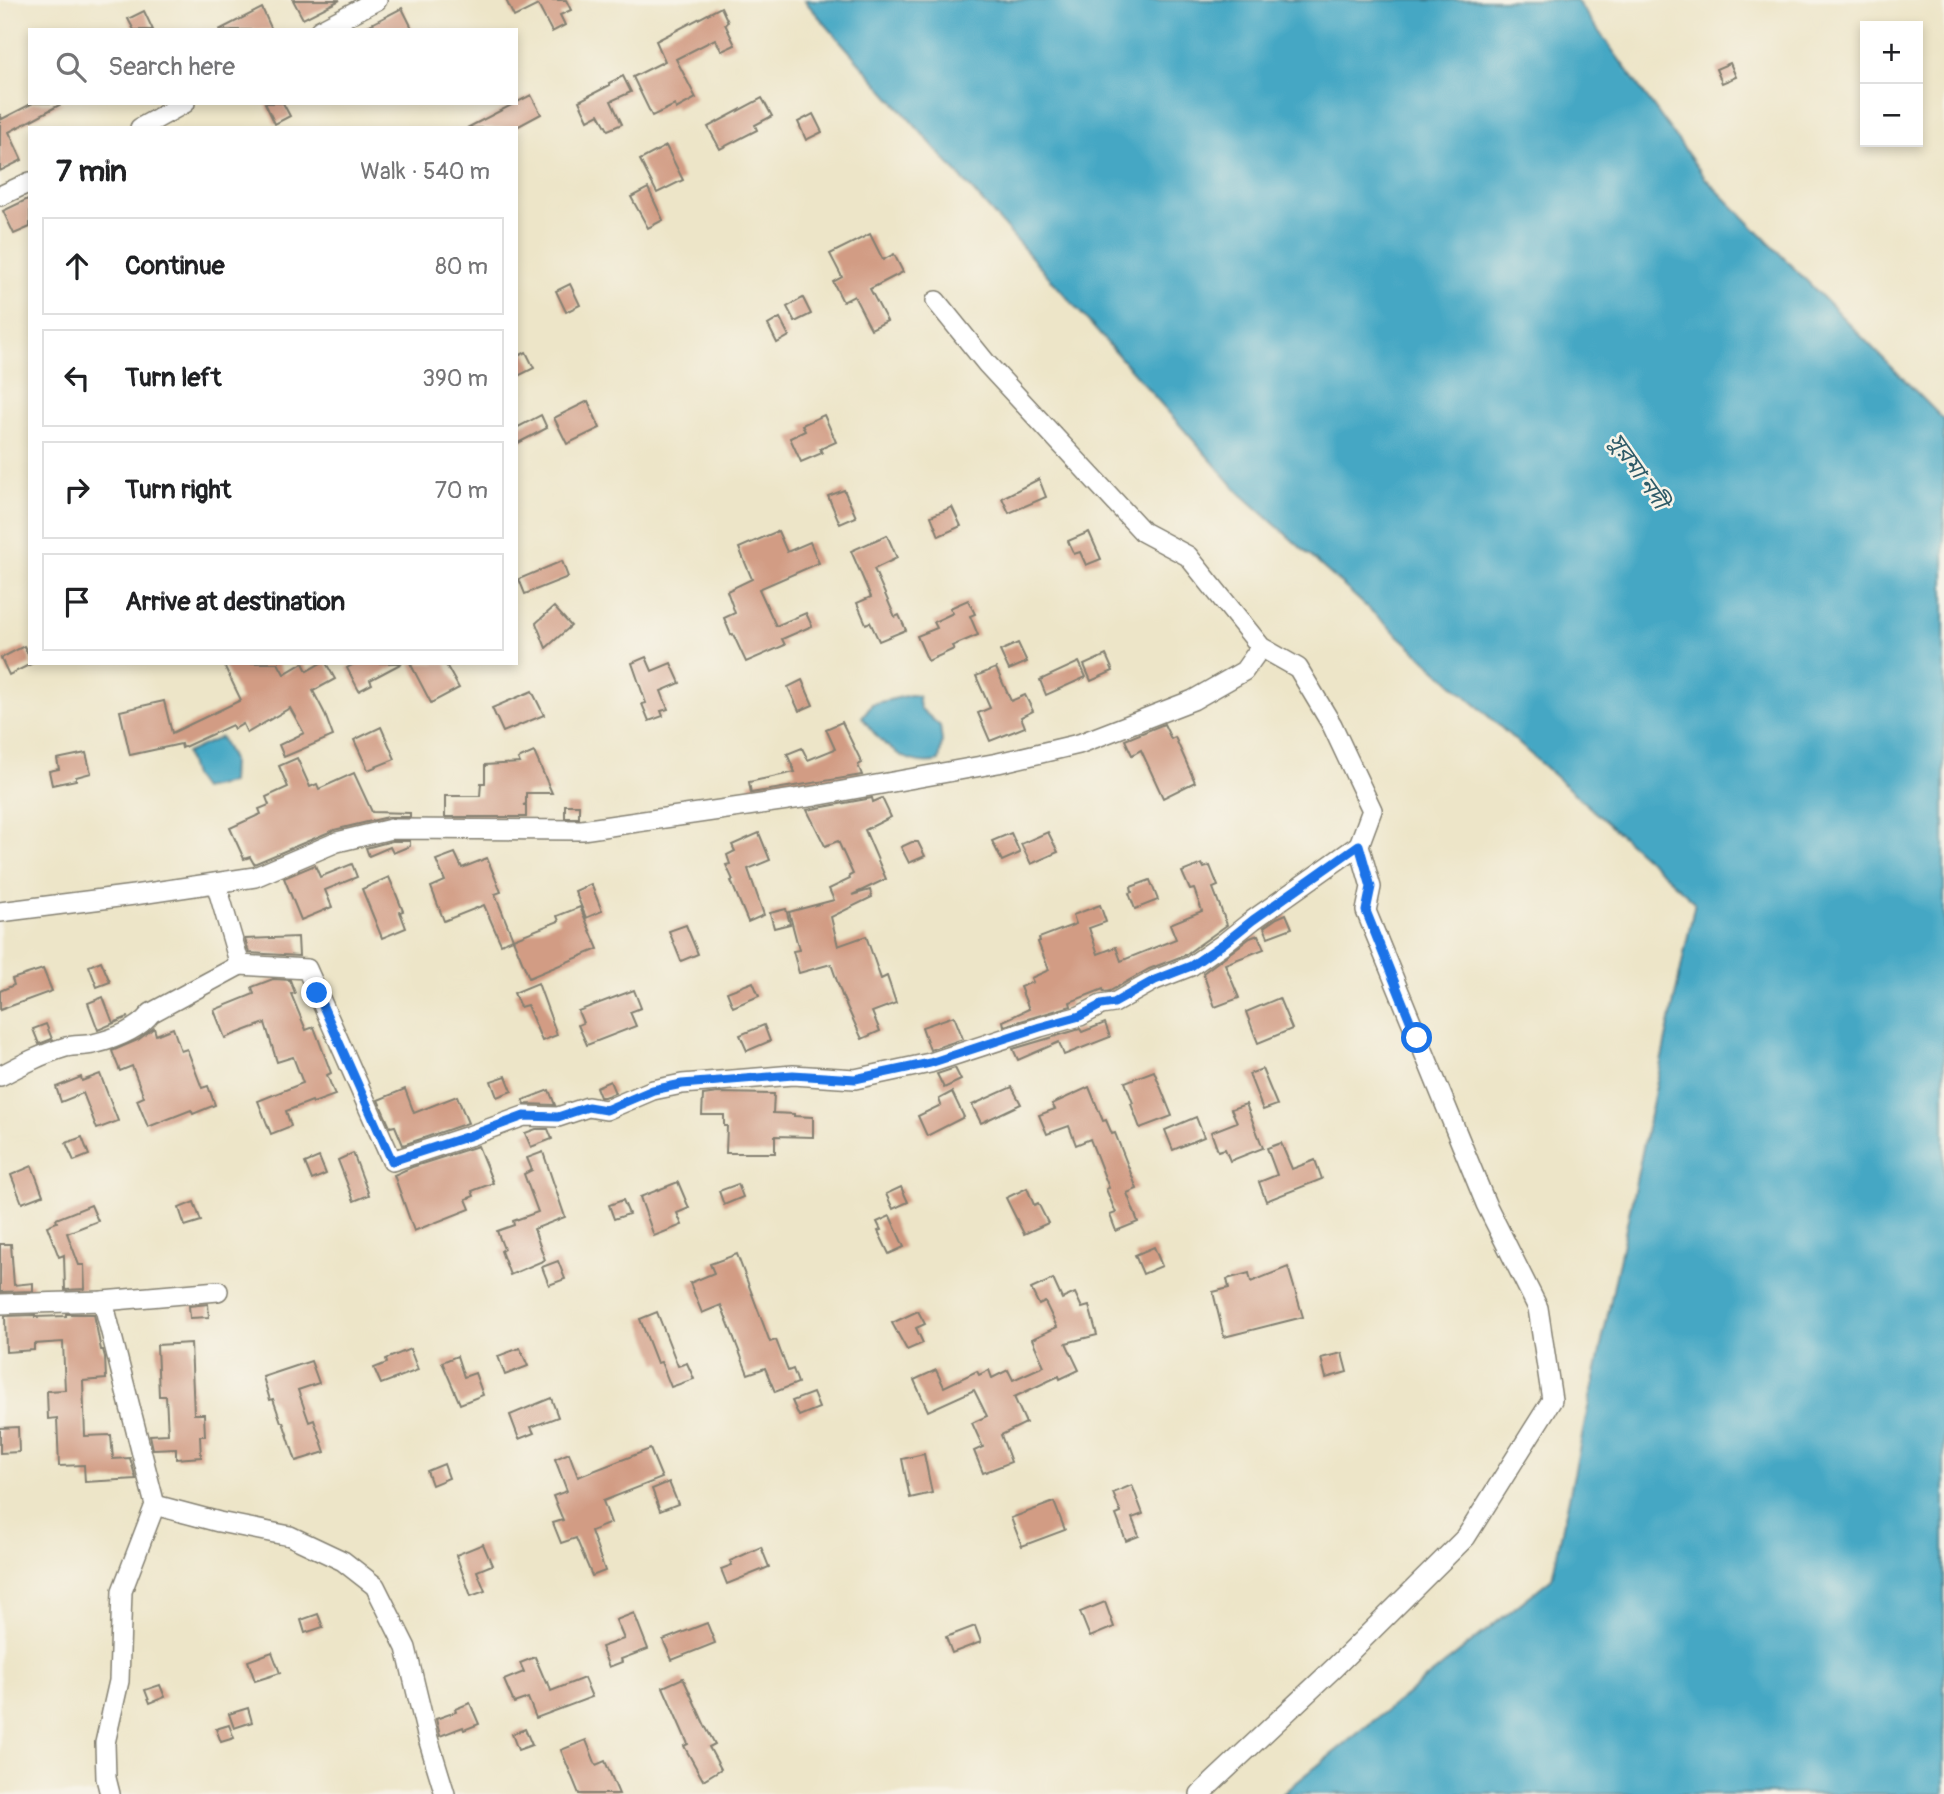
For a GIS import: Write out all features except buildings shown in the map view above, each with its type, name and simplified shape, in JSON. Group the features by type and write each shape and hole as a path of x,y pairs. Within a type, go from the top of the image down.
{"street":[{"path":"324,28 377,0"},
{"path":"144,126 181,105"},
{"path":"0,196 28,183"},
{"path":"0,1076 33,1058 68,1046 93,1044 129,1031 151,1013 240,965 307,969 392,1161 524,1116 558,1117 588,1107 606,1110 653,1090 682,1084 793,1075 855,1079 930,1063 1080,1016 1101,1005 1114,1003 1155,980 1191,966 1359,845 1372,810 1332,725 1298,668 1261,647 1188,556 1143,532 987,364 936,301"},
{"path":"0,912 255,877 337,842 391,829 582,830 815,796 998,764 1079,744 1193,700 1244,671 1261,647"},
{"path":"1200,1794 1335,1667 1466,1537 1552,1400 1538,1308 1486,1204 1366,911 1371,887 1359,845"},
{"path":"216,883 240,965"},
{"path":"0,1304 103,1301 218,1291"},
{"path":"103,1301 155,1505 122,1591 119,1681 106,1743 106,1778 110,1794"},
{"path":"155,1505 219,1522 290,1536 343,1561 375,1586 406,1648 427,1735 445,1794"}],"water":[{"name":"সুরমা নদী","path":"804,0 1576,0 1706,179 1944,420 1944,1794 1282,1794 1552,1578 1695,902 1240,493"},
{"path":"910,695 918,696 920,708 940,726 942,742 939,761 915,761 894,752 862,717 872,704"},
{"path":"221,737 232,760 231,783 202,789 193,776 186,753"}],"route":[{"path":"317,993 392,1161 524,1116 558,1117 588,1107 606,1110 653,1090 682,1084 793,1075 855,1079 930,1063 1080,1016 1101,1005 1114,1003 1155,980 1191,966 1359,845 1371,887 1366,911 1417,1038"}]}
